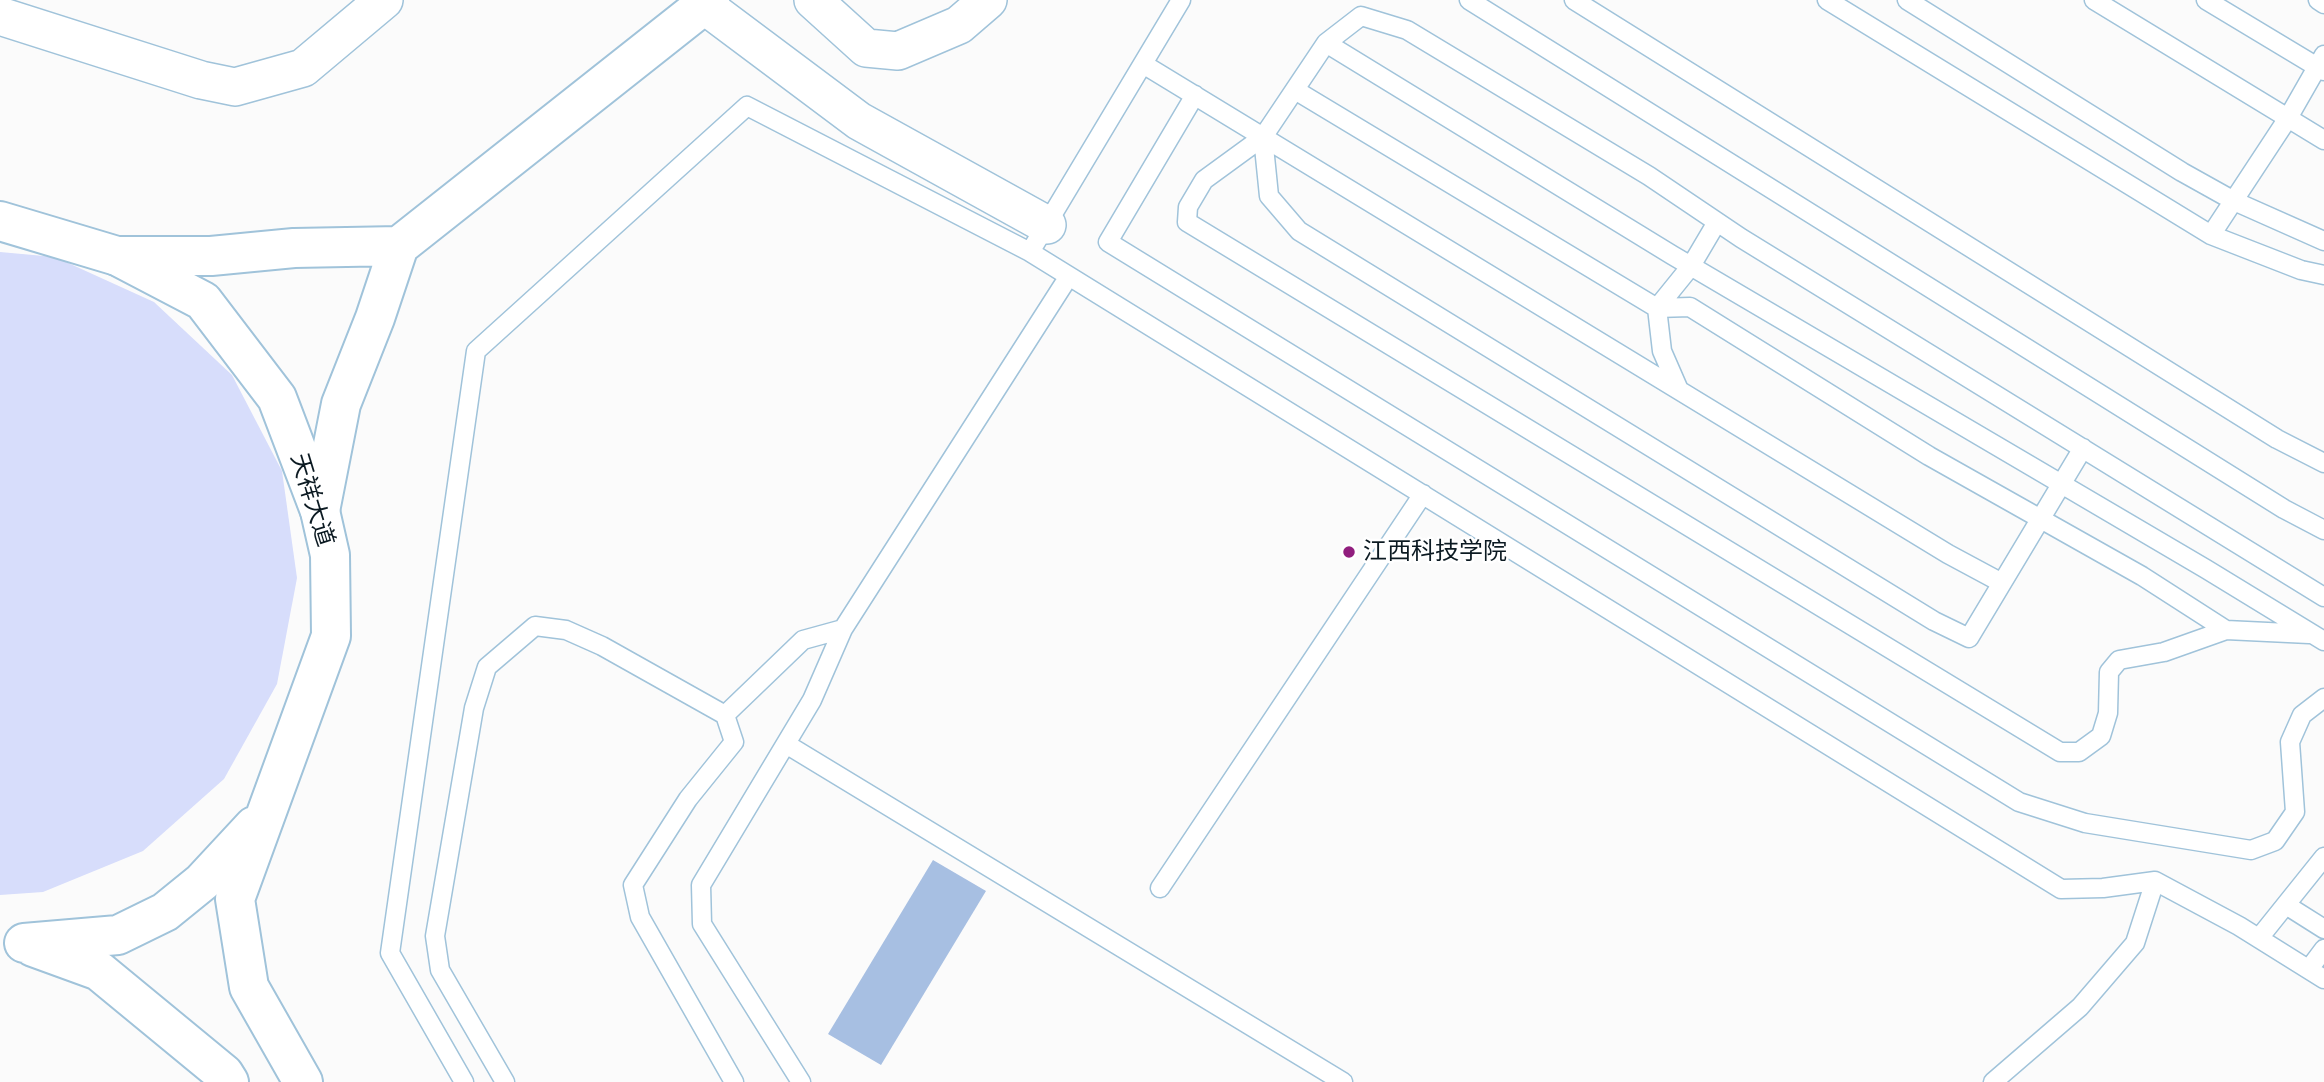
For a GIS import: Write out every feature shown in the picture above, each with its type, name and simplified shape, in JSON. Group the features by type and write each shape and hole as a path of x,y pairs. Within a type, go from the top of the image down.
{"main road":[{"path":"320,511 341,404 376,318 399,246 707,2"},
{"name":"天祥大道","path":"0,220 117,256 203,301 277,398 320,511 330,555 331,636 235,899 249,988 303,1082"},
{"path":"117,256 211,256 294,248 399,246"},
{"path":"12,942 118,935 165,912 202,882 266,814"},
{"path":"12,942 99,971 225,1073 229,1082"}],"street":[{"path":"0,16 201,80 235,87 303,68 384,0"},
{"path":"813,0 866,48 898,51 959,25 988,0"},
{"path":"707,2 859,121 1039,238"}],"lane":[{"path":"1039,238 1181,0"},
{"path":"1469,0 2284,509 2324,530"},
{"path":"1574,0 2277,439 2324,463"},
{"path":"1826,0 1848,6 2211,235 2301,271 2324,275"},
{"path":"1907,0 2182,172 2234,201 2324,241"},
{"path":"2094,0 2324,140"},
{"path":"2206,0 2322,65 2211,235"},
{"path":"2318,0 2324,4"},
{"path":"2318,638 2226,630 2164,652 2119,660 2109,672 2108,713 2101,736 2079,751 2060,752 1187,222 1188,207 1204,180 1263,137 1326,43 1361,16 1407,30 1649,176 1717,222 2324,597"},
{"path":"1326,43 1691,266 2318,638"},
{"path":"1143,64 1948,554 2002,583"},
{"path":"1295,90 1657,308 1690,307 1929,456 2142,576 2226,630"},
{"path":"1195,95 1108,242 2019,802 2085,822 2251,850 2275,841 2295,812 2290,742 2302,715 2324,698"},
{"path":"464,1082 390,953 476,351 747,106 1039,238 1069,276 2061,888 2103,888 2155,881 2259,938 2316,974 2324,949"},
{"path":"1263,137 1269,196 1299,231 1934,621 1969,638 2082,449"},
{"path":"1679,390 1661,351 1657,308 1691,266 1717,222"},
{"path":"801,1082 702,924 701,885 812,701 843,629 1069,276"},
{"path":"1160,888 1423,494"},
{"path":"505,1082 440,970 435,936 474,708 487,667 535,626 566,630 602,646 725,715 733,742 688,799 633,886 640,917 734,1082"},
{"path":"725,715 803,639 843,629"},
{"path":"786,744 1343,1082"},
{"path":"2259,938 2324,857"},
{"path":"1993,1082 2080,1007 2135,943 2155,881"},
{"path":"2286,905 2324,929"}],"shaded area":[{"path":"0,252 55,257 154,302 232,375 282,471 297,578 277,684 224,779 143,851 43,892 0,895"}],"building":[{"path":"933,860 986,891 881,1065 828,1034"}],"place":[{"name":"江西科技学院","path":"1349,552"}]}
